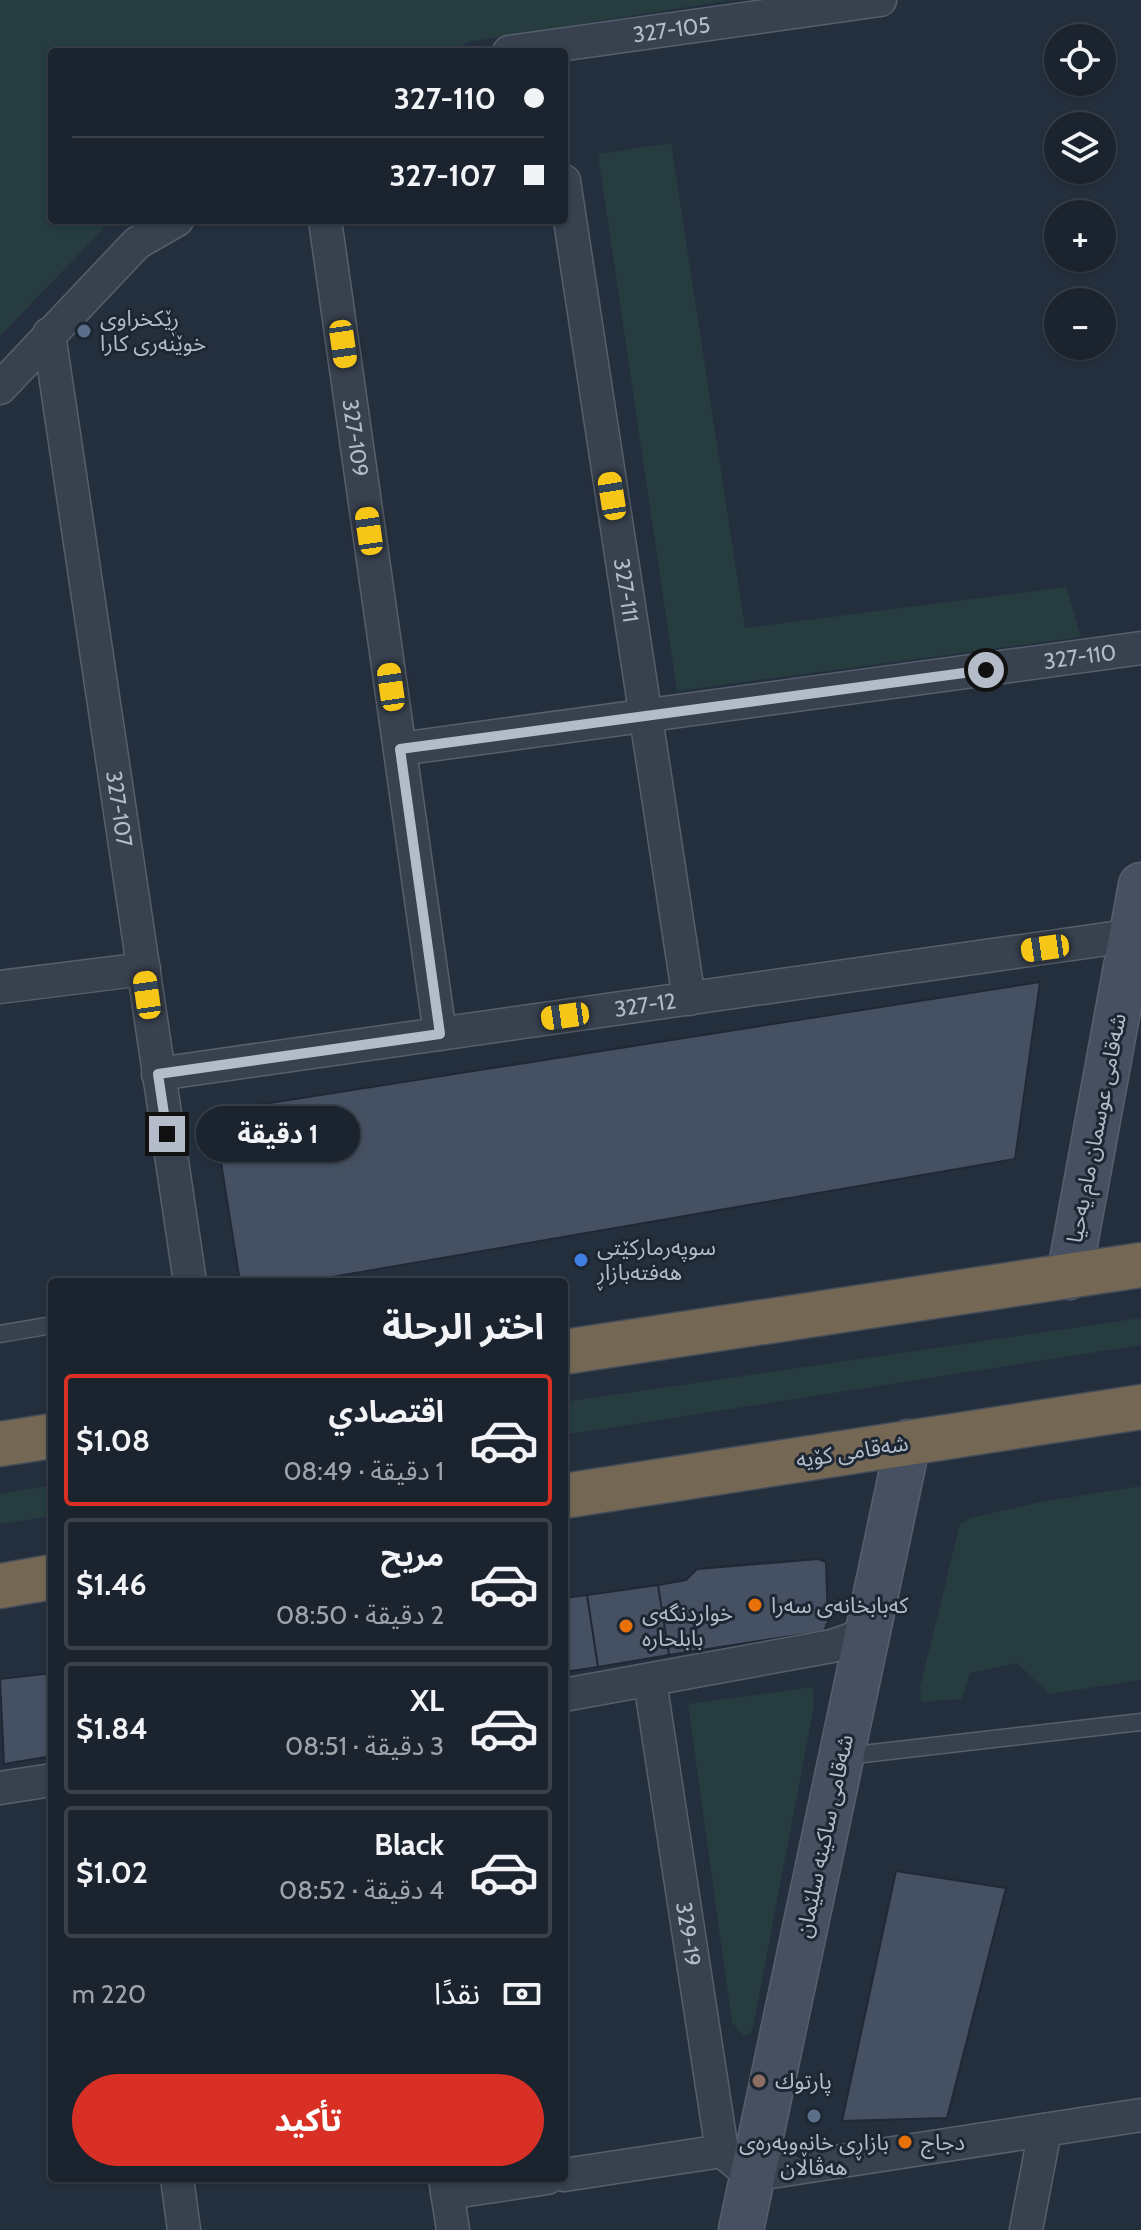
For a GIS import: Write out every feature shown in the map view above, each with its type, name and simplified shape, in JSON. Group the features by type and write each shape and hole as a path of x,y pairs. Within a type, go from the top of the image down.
{"highway":[{"path":"568,1351 1141,1265"},
{"name":"شەقامی کۆیە","path":"568,1495 1141,1407"},
{"path":"0,1444 48,1437"},
{"path":"0,1586 48,1578"}],"street":[{"name":"327-105","path":"551,48 880,0"},
{"name":"327-111","path":"568,207 689,999"},
{"path":"0,388 137,243 170,224"},
{"name":"327-109","path":"326,224 440,1034"},
{"name":"327-107","path":"49,334 189,1278"},
{"name":"327-110","path":"400,749 1141,648"},
{"name":"شەقامی عوسمان مام یەحیا","path":"1069,1277 1137,935 1141,885"},
{"name":"327-12","path":"158,1074 1137,935"},
{"path":"0,987 144,969"},
{"name":"شەقامی ساکینە سلێمان","path":"741,2230 737,2163 840,1757 908,1442"},
{"path":"568,1694 832,1646 866,1634"},
{"name":"329-19","path":"650,1681 737,2163"},
{"path":"0,1788 48,1781"},
{"path":"568,2175 737,2163 1045,2130 1141,2115"},
{"path":"1026,2230 1045,2130"},
{"path":"178,2182 184,2230"},
{"path":"453,2230 446,2186 496,2182"}],"lane":[{"path":"0,1334 48,1326"},
{"path":"840,1757 1141,1722"}],"green space":[{"path":"0,0 732,0 468,42 456,48 48,48 48,224 108,224 0,336"},
{"path":"671,143 745,628 1066,587 1081,637 677,691 598,154"},
{"path":"1141,1318 1141,1345 568,1434 568,1401"},
{"path":"48,1486 48,1517 0,1524 0,1494"},
{"path":"1141,1486 1141,1680 1049,1694 1017,1663 970,1673 962,1699 921,1702 920,1687 960,1524 970,1518 1041,1502"},
{"path":"813,1687 814,1706 753,2027 750,2034 743,2036 732,2022 688,1704"}],"building":[{"path":"1040,982 1015,1159 326,1278 239,1278 213,1112"},
{"path":"818,1559 826,1562 828,1622 824,1631 669,1655 658,1585 686,1580 697,1569"},
{"path":"658,1585 669,1655 598,1667 587,1595"},
{"path":"587,1595 598,1667 568,1671 568,1597"},
{"path":"48,1673 48,1757 4,1764 0,1679"},
{"path":"896,1871 1006,1888 947,2118 842,2121"}],"place":[{"name":"ڕێكخراوی خوێنەری كارا","path":"84,331"},
{"name":"سوپەرمارکێتی هەفتەبازاڕ","path":"581,1260"},
{"name":"کەبابخانەی سەرا","path":"755,1605"},
{"name":"خواردنگەی بابلحارە","path":"626,1626"},
{"name":"پارتوك","path":"759,2081"},
{"name":"بازاڕی خانووبەرەی ھەڤاڵان","path":"814,2116"},
{"name":"دجاج","path":"905,2142"}],"route":[{"path":"167,1134 158,1074 440,1034 400,749 986,670"}]}
